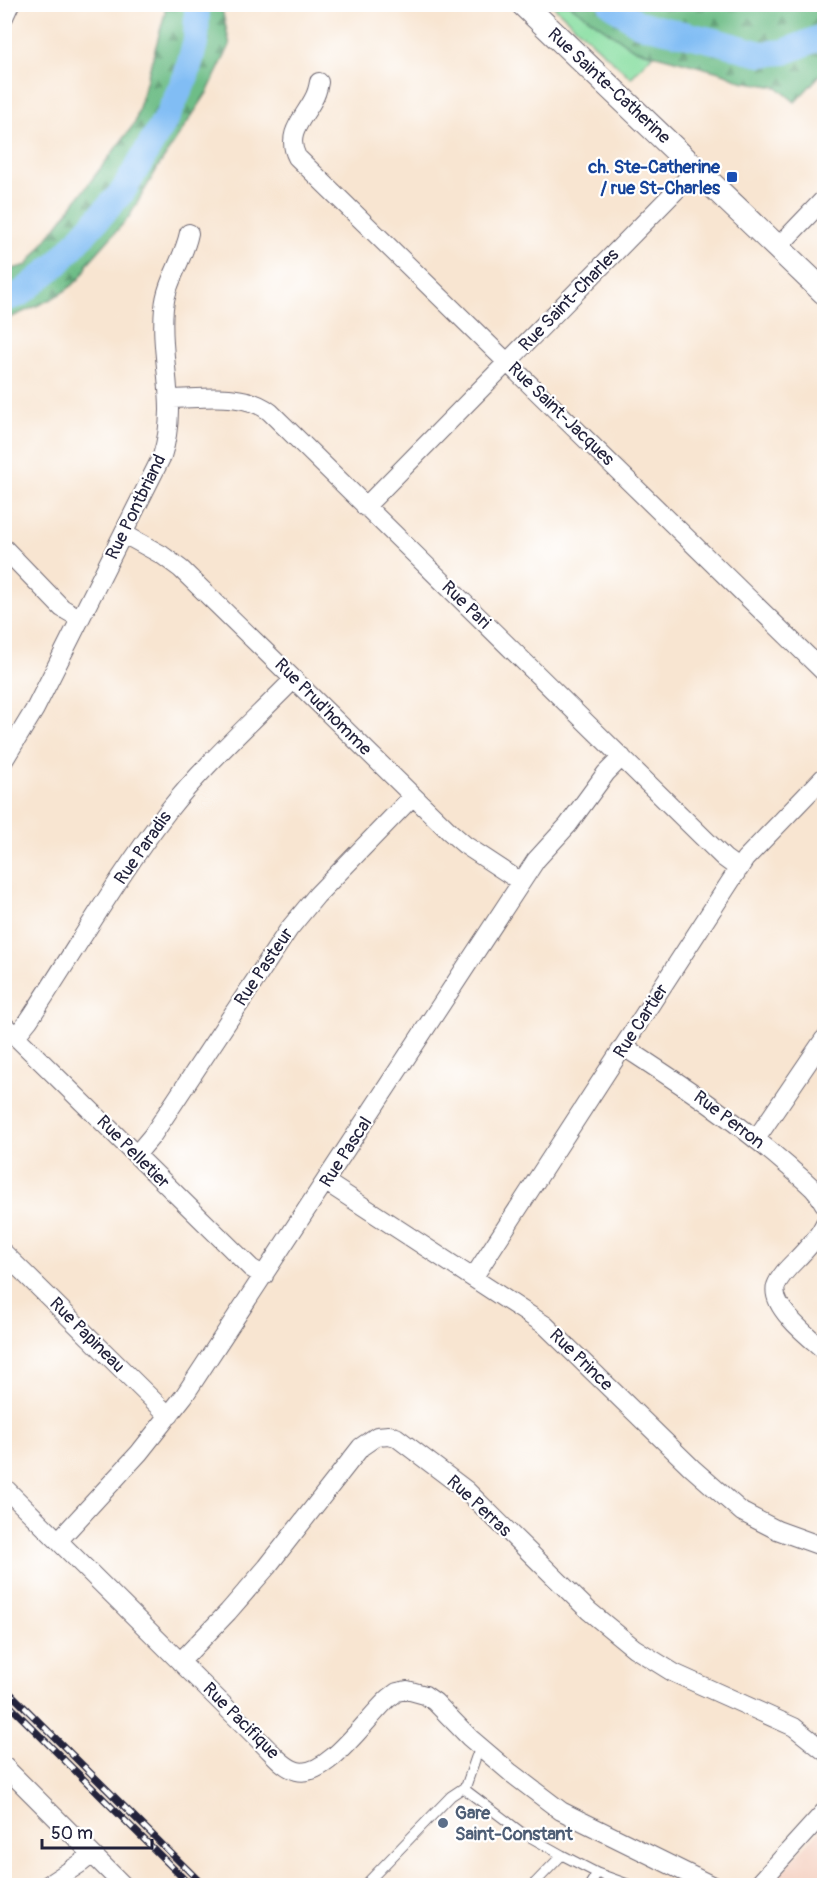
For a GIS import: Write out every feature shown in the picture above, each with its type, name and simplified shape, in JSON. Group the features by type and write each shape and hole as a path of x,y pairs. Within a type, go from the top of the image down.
{"street":[{"path":"4,17 10,4"},
{"name":"Rue Sainte-Catherine","path":"523,4 825,292"},
{"name":"Rue Saint-Jacques","path":"319,82 315,99 295,129 293,143 297,157 825,672"},
{"name":"Rue Saint-Charles","path":"365,507 697,169"},
{"path":"778,247 825,200"},
{"name":"Rue Pontbriand","path":"4,760 35,709 79,618 124,534 165,446 170,420 170,399 164,309 167,290 184,254 189,233"},
{"name":"Rue Pari","path":"170,399 243,399 258,404 270,412 724,858 739,869"},
{"name":"Rue Prud'homme","path":"124,534 182,569 458,839 521,882"},
{"path":"4,548 62,608 79,618"},
{"name":"Rue Paradis","path":"10,1030 29,1020 136,856 169,811 189,787 294,679"},
{"name":"Rue Pascal","path":"59,1540 132,1461 170,1415 326,1182 536,860 568,825 606,774 622,757"},
{"name":"Rue Cartier","path":"473,1278 739,869 752,851 825,777"},
{"name":"Rue Pasteur","path":"136,1155 152,1136 293,923 413,796"},
{"name":"Rue Pelletier","path":"10,1030 251,1268 264,1276"},
{"path":"756,1139 825,1039"},
{"name":"Rue Perron","path":"624,1047 756,1139 810,1186 825,1204"},
{"name":"Rue Prince","path":"326,1182 528,1313 560,1338 742,1512 767,1525 825,1547"},
{"path":"825,1225 817,1238 779,1279 775,1291 782,1310 825,1350"},
{"name":"Rue Papineau","path":"4,1253 170,1415"},
{"name":"Rue Perras","path":"180,1662 267,1567 361,1447 377,1436 389,1435 402,1441 459,1485 589,1611 634,1648 682,1677 794,1727 825,1751"},
{"name":"Rue Pacifique","path":"4,1487 277,1758 297,1771 310,1771 322,1766 397,1692 407,1690 418,1692 435,1702 482,1749 561,1811 713,1886"},
{"path":"4,1766 124,1886"},
{"path":"757,1886 825,1812"},
{"path":"46,1886 92,1854"}],"lane":[{"path":"364,1886 448,1799 463,1788 468,1782 476,1757 482,1749"},
{"path":"463,1788 521,1832 597,1873 633,1886"},
{"path":"532,1886 562,1855"},
{"path":"589,1886 597,1873"},
{"path":"818,1886 825,1879"}],"shaded area":[{"path":"824,1826 824,1885 769,1885"}],"green space":[{"path":"165,5 221,5 230,45 207,93 158,167 129,217 88,263 76,282 53,298 5,320 5,271 27,265 135,123 165,13"},
{"path":"552,5 570,5 634,49 653,54 631,78"},
{"path":"570,5 824,5 824,71 795,102 777,87 741,81 723,73 634,49"}],"waterway":[{"path":"4,299 20,294 57,264 123,191 167,117 186,76 196,40 197,4"},
{"path":"611,4 639,24 761,54 784,52 824,36"}],"railway":[{"path":"4,1687 204,1886"},
{"path":"4,1700 191,1886"}],"place":[{"name":"ch. Ste-Catherine / rue St-Charles","path":"732,177"},
{"name":"Gare Saint-Constant","path":"443,1823"}]}
